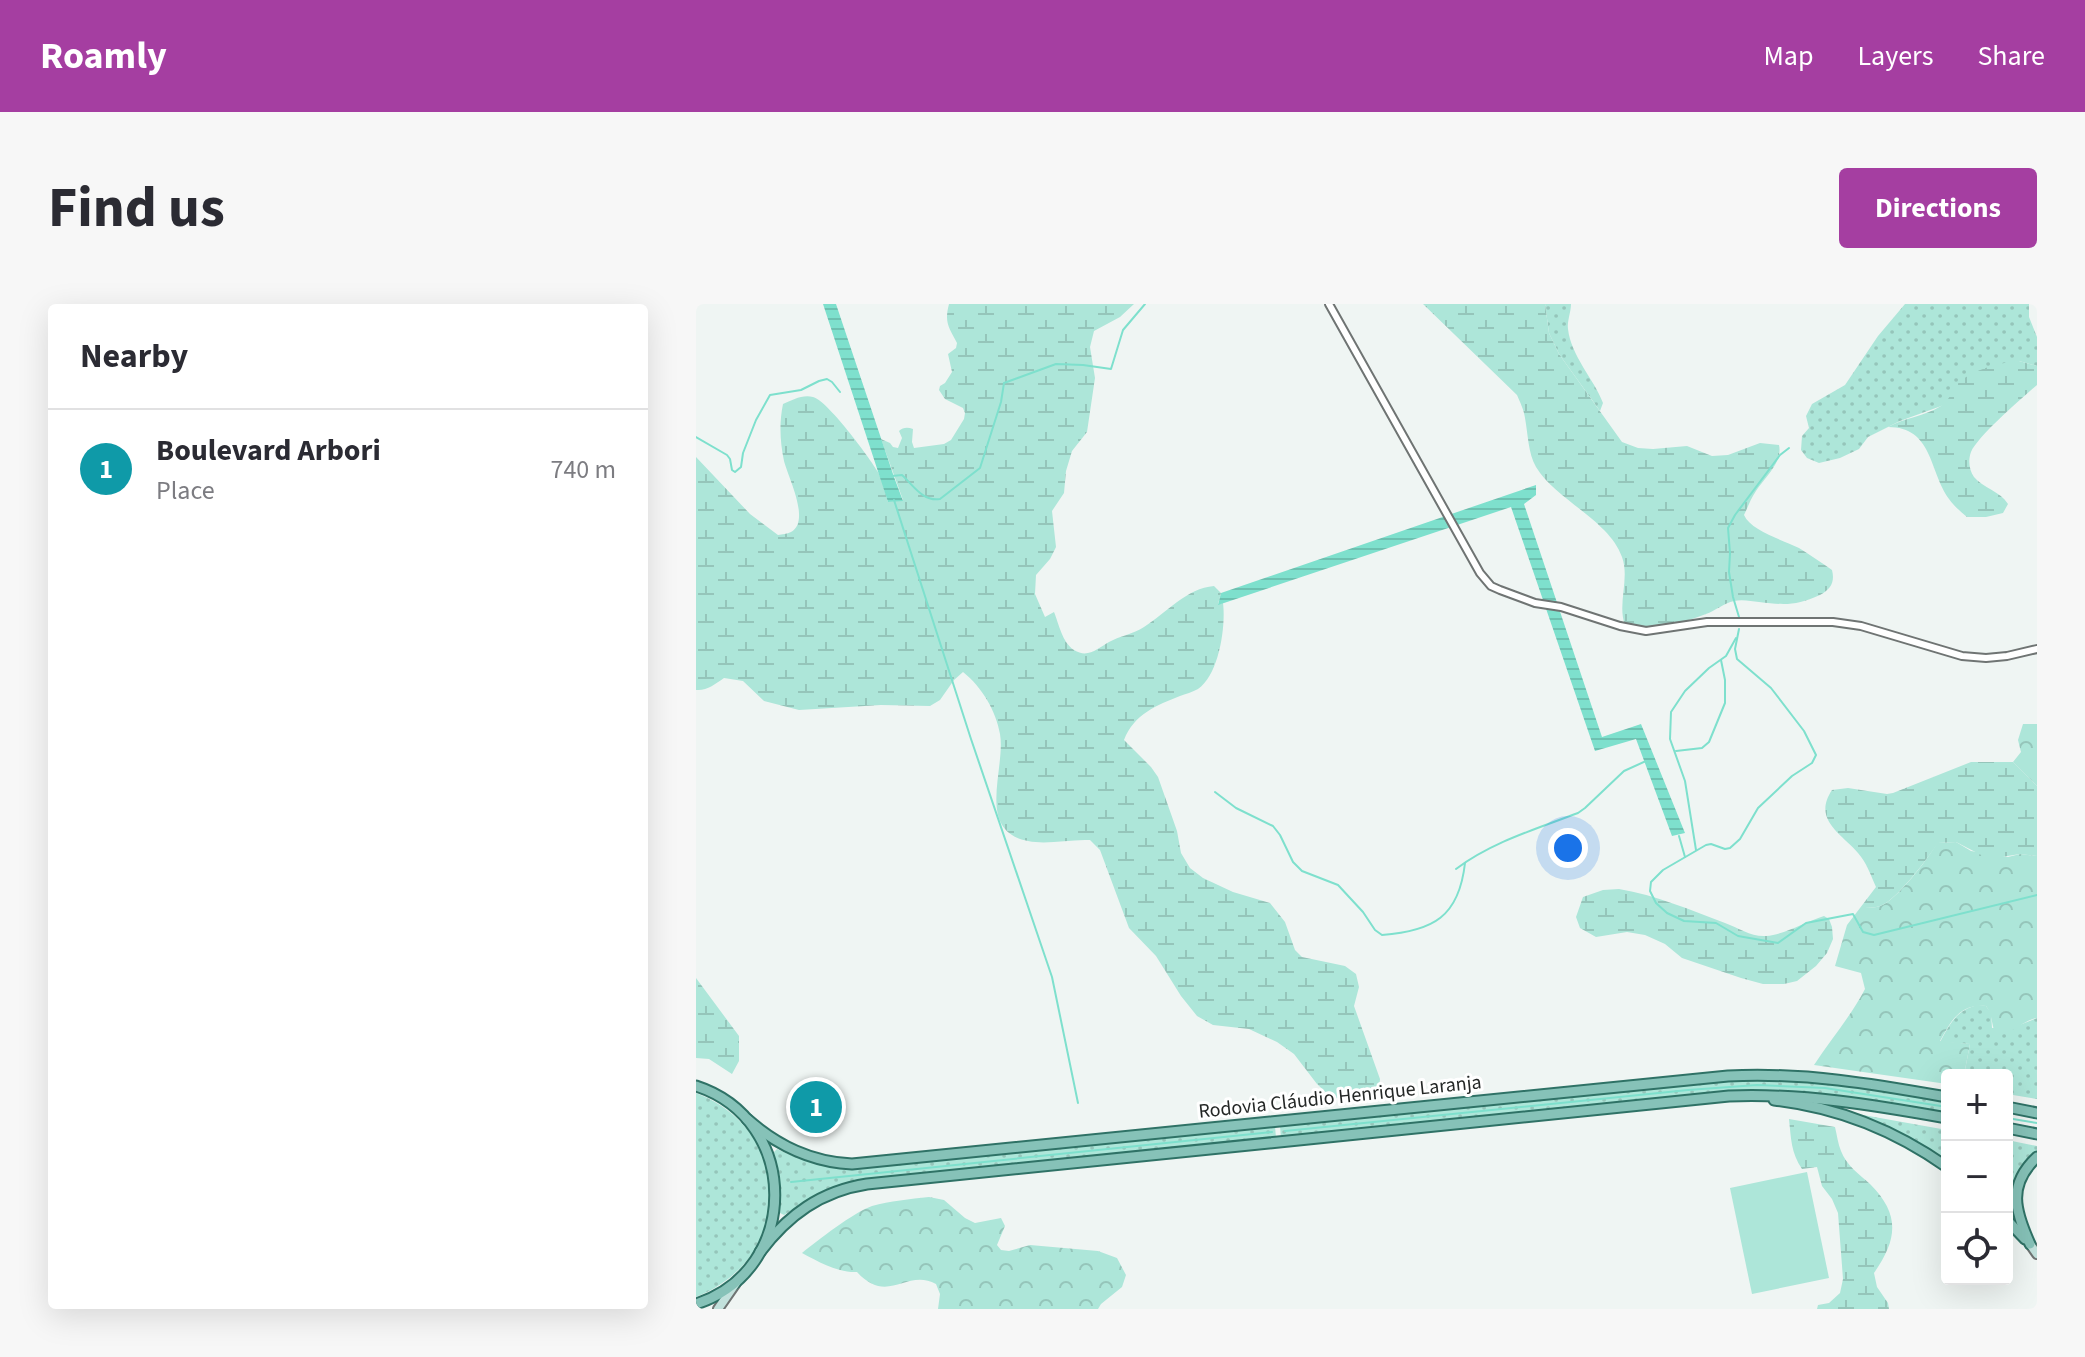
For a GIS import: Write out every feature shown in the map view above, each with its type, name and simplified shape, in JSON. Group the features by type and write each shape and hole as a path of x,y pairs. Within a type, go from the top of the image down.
{"main road":[{"name":"Rodovia Cláudio Henrique Laranja","path":"696,1086 722,1098 775,1141 807,1156 864,1164 1728,1076 1819,1077 1941,1096"},
{"name":"Rodovia Cláudio Henrique Laranja","path":"740,1278 784,1223 804,1208 835,1192 867,1184 1707,1098 1762,1095 1817,1097 1941,1117"},
{"path":"1707,1098 1781,1101 1836,1113 1888,1132 1941,1163"},
{"path":"2013,1108 2037,1113"},
{"path":"747,1119 769,1157 776,1189 772,1222 760,1252"},
{"path":"2013,1129 2037,1134"},
{"path":"2030,1244 2018,1214 2016,1199 2022,1176 2037,1157"},
{"path":"2013,1226 2037,1254"},
{"path":"696,1304 722,1292 740,1278"},
{"path":"718,1309 740,1278"}],"street":[{"path":"1329,304 1480,573 1491,586 1535,603 1561,607 1620,626 1655,631 1707,622 1833,622 1861,626 1962,656 1986,658 2037,649"}],"green space":[{"path":"949,304 1134,304 1120,317 1094,331 1090,347 1095,378 1087,432 1072,451 1064,493 1052,511 1056,547 1036,575 1035,594 1045,617 1054,612 1067,642 1074,650 1084,653 1093,652 1140,629 1195,591 1214,586 1221,593 1218,604 1223,603 1222,637 1211,673 1196,690 1163,703 1140,717 1124,740 1158,777 1177,831 1181,853 1190,868 1233,892 1270,903 1285,922 1295,950 1302,957 1345,966 1356,974 1359,987 1354,1006 1380,1079 1379,1089 1333,1099 1294,1054 1277,1042 1249,1029 1213,1025 1197,1016 1156,956 1129,928 1100,850 1090,840 1028,841 1012,835 1002,825 996,797 1001,748 998,725 982,692 963,672 940,700 930,706 881,705 799,710 764,701 743,681 724,678 707,688 696,690 696,457 750,514 778,535 791,532 797,526 799,509 784,461 780,432 782,411 786,402 809,396 838,418 866,455 880,476 888,502 903,500 881,439 898,448 902,438 899,431 907,428 913,429 914,448 944,444 951,440 964,419 963,408 945,399 939,390 952,372 948,354 957,343 947,320"},
{"path":"1423,304 1545,304 1549,333 1559,354 1622,442 1653,449 1687,446 1712,456 1728,455 1760,443 1779,445 1776,463 1754,494 1744,515 1753,526 1799,548 1832,570 1829,588 1812,599 1797,603 1737,600 1677,623 1645,628 1625,625 1622,609 1624,565 1615,544 1594,521 1556,490 1536,467 1524,412 1517,395"},
{"path":"1545,304 1571,304 1570,339 1603,403 1600,411 1559,354 1549,333"},
{"path":"1905,304 2029,304 2029,317 2037,337 2037,366 2019,361 1944,405 1868,437 1859,449 1840,458 1819,463 1807,458 1801,450 1802,436 1809,428 1806,416 1812,404 1845,385 1878,336"},
{"path":"2019,361 2037,366 2037,385 1982,437 1970,458 1974,477 2008,504 2003,513 1967,517 1942,488 1922,442 1903,429 1888,427 1941,406 1961,381 1976,372"},
{"path":"2023,724 2037,724 2037,786 2013,762 2021,752 2018,740"},
{"path":"1971,762 2013,762 2037,786 2037,856 2020,854 1989,859 1956,842 1938,843 1894,897 1880,906 1860,908 1876,887 1861,857 1827,818 1825,810 1832,790 1848,788 1893,793"},
{"path":"1956,842 1971,851 2008,857 2020,854 2037,856 2037,1018 1996,1035 1986,1006 1963,1010 1940,1041 1970,1044 1965,1069 1941,1069 1941,1083 1814,1065 1865,989 1861,973 1835,966 1847,925 1860,908 1880,906 1894,897 1937,843"},
{"path":"1619,889 1660,899 1761,936 1781,933 1824,916 1829,919 1833,939 1816,966 1797,981 1763,984 1682,958 1665,944 1645,935 1627,932 1596,937 1580,928 1576,917 1583,897 1603,890"},
{"path":"696,978 739,1036 739,1061 732,1074 709,1059 696,1058"},
{"path":"1986,1006 1991,1013 1992,1028 2017,1026 2037,1018 2037,1099 2013,1095 2013,1069 1965,1069 1970,1044 1940,1042 1959,1014 1970,1007"},
{"path":"1751,1079 1818,1081 1941,1100 1941,1112 1825,1095 1751,1091 1281,1138 1280,1126"},
{"path":"696,1093 728,1111 752,1135 766,1164 770,1195 766,1225 752,1254 728,1279 696,1297"},
{"path":"1852,1113 1941,1129 1941,1156 1894,1129"},
{"path":"1789,1119 1835,1127 1846,1161 1887,1206 1891,1217 1891,1239 1874,1273 1877,1287 1889,1309 1817,1309 1818,1305 1829,1303 1840,1293 1843,1279 1838,1213 1822,1186 1817,1167 1802,1169 1798,1163"},
{"path":"1275,1126 1276,1138 854,1181 819,1193 784,1215 780,1213 780,1183 773,1153 777,1149 815,1163 855,1169"},
{"path":"2013,1141 2037,1146 2037,1153 2013,1197"},
{"path":"1807,1172 1829,1278 1752,1294 1730,1188"},
{"path":"929,1197 944,1200 975,1223 1001,1218 1005,1226 997,1245 1001,1250 1030,1245 1098,1251 1117,1258 1126,1275 1122,1287 1098,1309 938,1309 940,1294 936,1284 915,1280 888,1287 878,1286 857,1272 836,1269 802,1253 864,1209"}],"shaded area":[{"path":"823,304 836,304 903,501 888,502"},
{"path":"1536,485 1536,495 1524,504 1602,737 1641,724 1685,833 1672,836 1636,739 1595,751 1511,507 1218,605 1221,593"}],"waterway":[{"path":"892,476 902,475 923,495 940,499 980,468 1004,383 1056,364 1111,369 1123,330 1145,304"},
{"path":"696,437 727,455 735,472 741,467 756,420 770,395 801,390 827,379 840,392"},
{"path":"1739,617 1729,572 1728,528 1780,455 1789,448"},
{"path":"894,500 1052,977 1078,1103"},
{"path":"1739,629 1735,649 1737,659 1771,688 1804,731 1816,755 1812,763 1792,776 1758,808 1740,839 1730,848 1706,845 1663,870 1651,882 1650,891 1656,903 1667,913 1684,921 1716,923 1738,936 1778,943 1806,923 1853,914 1863,932 1874,935 2037,895"},
{"path":"1696,850 1685,781 1670,739 1671,712 1685,691 1726,656 1736,638"},
{"path":"1676,751 1702,748 1709,742 1725,703 1721,660"},
{"path":"1456,869 1499,844 1578,813 1624,771 1646,761"},
{"path":"1215,792 1236,808 1273,826 1293,862 1302,871 1338,885 1382,935 1416,930 1440,918 1457,896 1465,863"},
{"path":"1679,836 1685,857"},
{"path":"1285,1131 1757,1085 1825,1088 1941,1106"},
{"path":"2013,1119 2037,1123"},
{"path":"791,1182 1272,1132"}],"place":[{"name":"Boulevard Arbori","path":"816,1107"}]}
